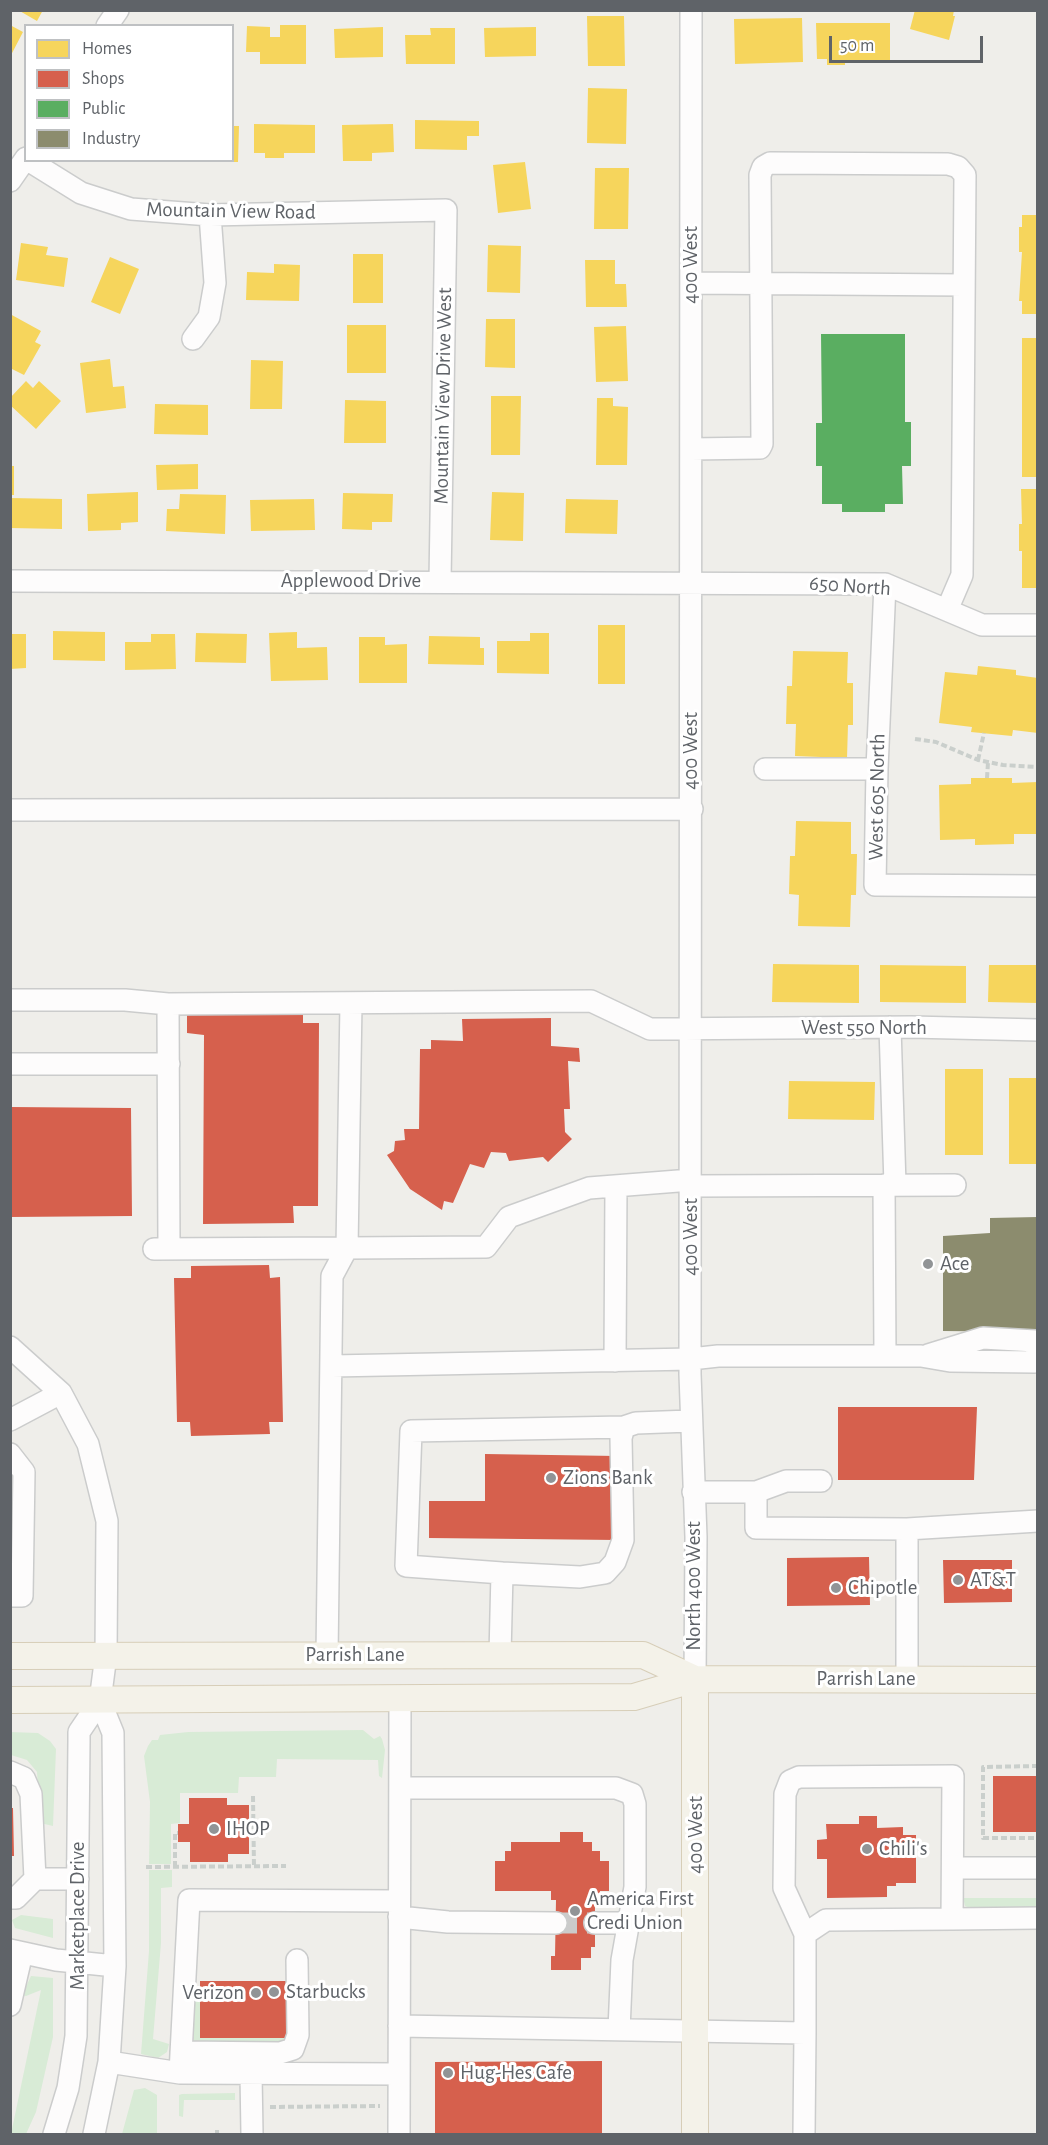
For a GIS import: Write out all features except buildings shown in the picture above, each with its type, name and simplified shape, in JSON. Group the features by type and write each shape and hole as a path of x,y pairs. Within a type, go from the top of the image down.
{"main road":[{"name":"Parrish Lane","path":"10,1656 643,1655 695,1679"},
{"name":"Parrish Lane","path":"10,1700 634,1697 695,1679 1038,1680"},
{"name":"400 West","path":"695,1679 695,2134"}],"street":[{"path":"108,24 118,10"},
{"name":"400 West","path":"691,10 690,1421 693,1492"},
{"name":"Mountain View Road","path":"10,150 24,158"},
{"path":"10,181 24,162"},
{"name":"Mountain View Road","path":"31,162 81,193 131,209 210,215 446,210"},
{"path":"691,449 760,448 762,444 760,176 763,167 770,164 948,164 958,167 965,175 962,575 947,610"},
{"name":"Mountain View Drive West","path":"440,581 446,210"},
{"path":"193,339 209,317 215,283 210,215"},
{"path":"691,283 964,285"},
{"name":"Applewood Drive","path":"10,580 691,581"},
{"name":"650 North","path":"691,581 885,584 982,625 1038,625"},
{"name":"West 605 North","path":"885,584 877,769 875,885 1038,886"},
{"path":"765,769 877,769"},
{"path":"10,810 692,809"},
{"name":"West 550 North","path":"10,1000 125,1000 168,1004 591,1001 650,1029 890,1027 1038,1030"},
{"path":"327,1655 332,1276 347,1248 351,1003"},
{"path":"168,1004 169,1065 162,1249 486,1247 509,1217 589,1188 691,1183 955,1185"},
{"path":"885,1356 890,1185 890,1027"},
{"path":"10,1064 169,1065"},
{"path":"615,1361 616,1186"},
{"path":"332,1366 615,1361 718,1356 921,1356 983,1338 1036,1348"},
{"name":"Marketplace Drive","path":"10,1347 61,1394 88,1444 107,1521 106,1655 100,1701 79,1732 78,2010 74,2062 54,2134"},
{"path":"10,1420 61,1394"},
{"path":"624,1427 621,1438 623,1540 615,1562 605,1573 580,1577 406,1566 411,1431 624,1427 636,1423 690,1421"},
{"path":"10,1454 24,1472 22,1596 10,1596"},
{"path":"693,1492 756,1492 786,1481 820,1481"},
{"name":"North 400 West","path":"693,1492 696,1537 695,1679"},
{"path":"756,1492 756,1528 907,1529 1038,1521"},
{"path":"907,1529 907,1679"},
{"path":"500,1655 502,1573"},
{"path":"399,2134 400,1698"},
{"name":"Marketplace Drive","path":"94,2134 109,2062 115,1966 113,1733 100,1701"},
{"path":"10,1772 24,1778 31,1794 35,1879"},
{"path":"804,2134 805,1934 784,1888 787,1785 795,1778 953,1776 952,1919"},
{"path":"400,1788 627,1790 632,1794 635,1804 635,1887 619,1989 619,2030"},
{"path":"953,1868 1038,1868"},
{"path":"12,1893 35,1879 78,1879"},
{"path":"180,2073 189,1900 399,1909 448,1922 556,1923"},
{"path":"805,1934 826,1920 1038,1918"},
{"path":"595,1923 630,1923"},
{"path":"11,2001 16,1952 115,1966"},
{"path":"181,2052 280,2053 293,2049 298,2035 297,1960"},
{"path":"399,2026 806,2032"},
{"path":"109,2062 180,2073 399,2074"},
{"path":"251,2074 252,2134"}],"path":[{"path":"978,760 984,733"},
{"path":"915,739 936,742 978,760 1038,767"},
{"path":"987,762 987,778"},
{"path":"1038,1766 983,1767 982,1839 1038,1838"},
{"path":"253,1796 254,1867"},
{"path":"175,1867 175,1833 178,1833"},
{"path":"147,1867 286,1866"},
{"path":"263,2107 384,2106"}],"green space":[{"path":"363,1730 374,1739 380,1736 382,1739 385,1750 382,1778 379,1776 378,1760 277,1759 276,1777 239,1777 238,1793 180,1793 180,1823 171,1824 171,1864 149,1864 150,1802 144,1756 152,1740 158,1740 160,1735 188,1732"},
{"path":"10,1732 38,1733 50,1741 56,1749 53,1826 40,1823 37,1772 27,1760 11,1755"},
{"path":"149,1870 172,1870 172,1887 161,1888 161,1943 153,2039 169,2044 167,2052 158,2058 141,2054 149,1951"},
{"path":"963,1898 1037,1898 1037,1909 970,1908 965,1906"},
{"path":"21,1915 53,1919 53,1938 15,1928 12,1920"},
{"path":"31,1976 53,1978 53,2037 36,2112 26,2134 11,2134 41,1990 26,1996 22,1995"},
{"path":"200,1989 201,2038 292,2038 292,2042 193,2043 195,1994"},
{"path":"145,2088 157,2095 157,2134 122,2134 134,2090"},
{"path":"235,2093 235,2100 184,2100 183,2117 179,2116 179,2095"}],"tunnel":[{"path":"556,1923 595,1923"}],"place":[{"name":"Ace","path":"928,1264"},
{"name":"Zions Bank","path":"551,1478"},
{"name":"AT&T","path":"958,1580"},
{"name":"Chipotle","path":"836,1588"},
{"name":"IHOP","path":"214,1829"},
{"name":"Chili's","path":"867,1849"},
{"name":"America First Credi Union","path":"575,1911"},
{"name":"Starbucks","path":"274,1992"},
{"name":"Verizon","path":"256,1993"},
{"name":"Hug-Hes Cafe","path":"448,2073"}]}
